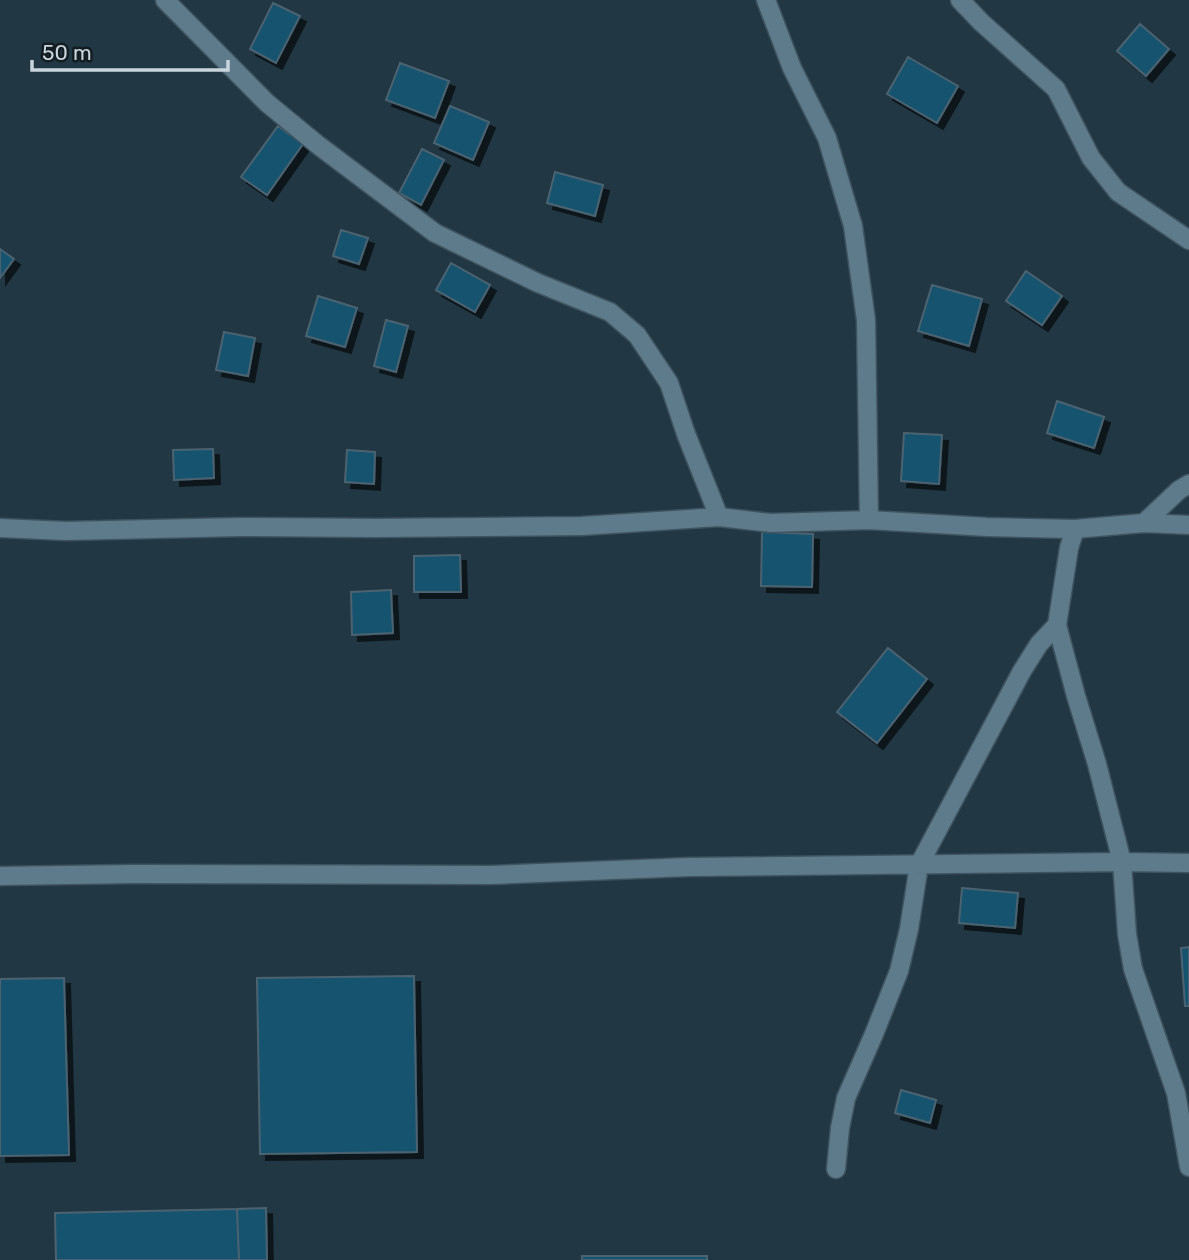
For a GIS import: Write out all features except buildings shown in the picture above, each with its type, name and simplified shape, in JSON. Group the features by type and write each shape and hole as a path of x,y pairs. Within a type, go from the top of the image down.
{"street":[{"path":"165,0 267,103 435,233 538,283 610,312 637,335 669,383 719,517"},
{"path":"766,0 792,68 827,138 853,226 866,320 869,520"},
{"path":"960,0 1056,89 1091,158 1118,192 1189,240"},
{"path":"1144,523 1189,484"},
{"path":"0,528 66,531 240,527 582,526 719,517 771,523 869,520 1075,529 1144,523 1189,525"},
{"path":"1075,529 1069,548 1057,625 1122,862 1127,934 1133,969 1176,1093 1189,1167"},
{"path":"836,1169 839,1128 846,1098 899,971 919,865 1022,671 1039,644 1057,625"},
{"path":"0,876 492,874 689,867 1189,863"}]}
